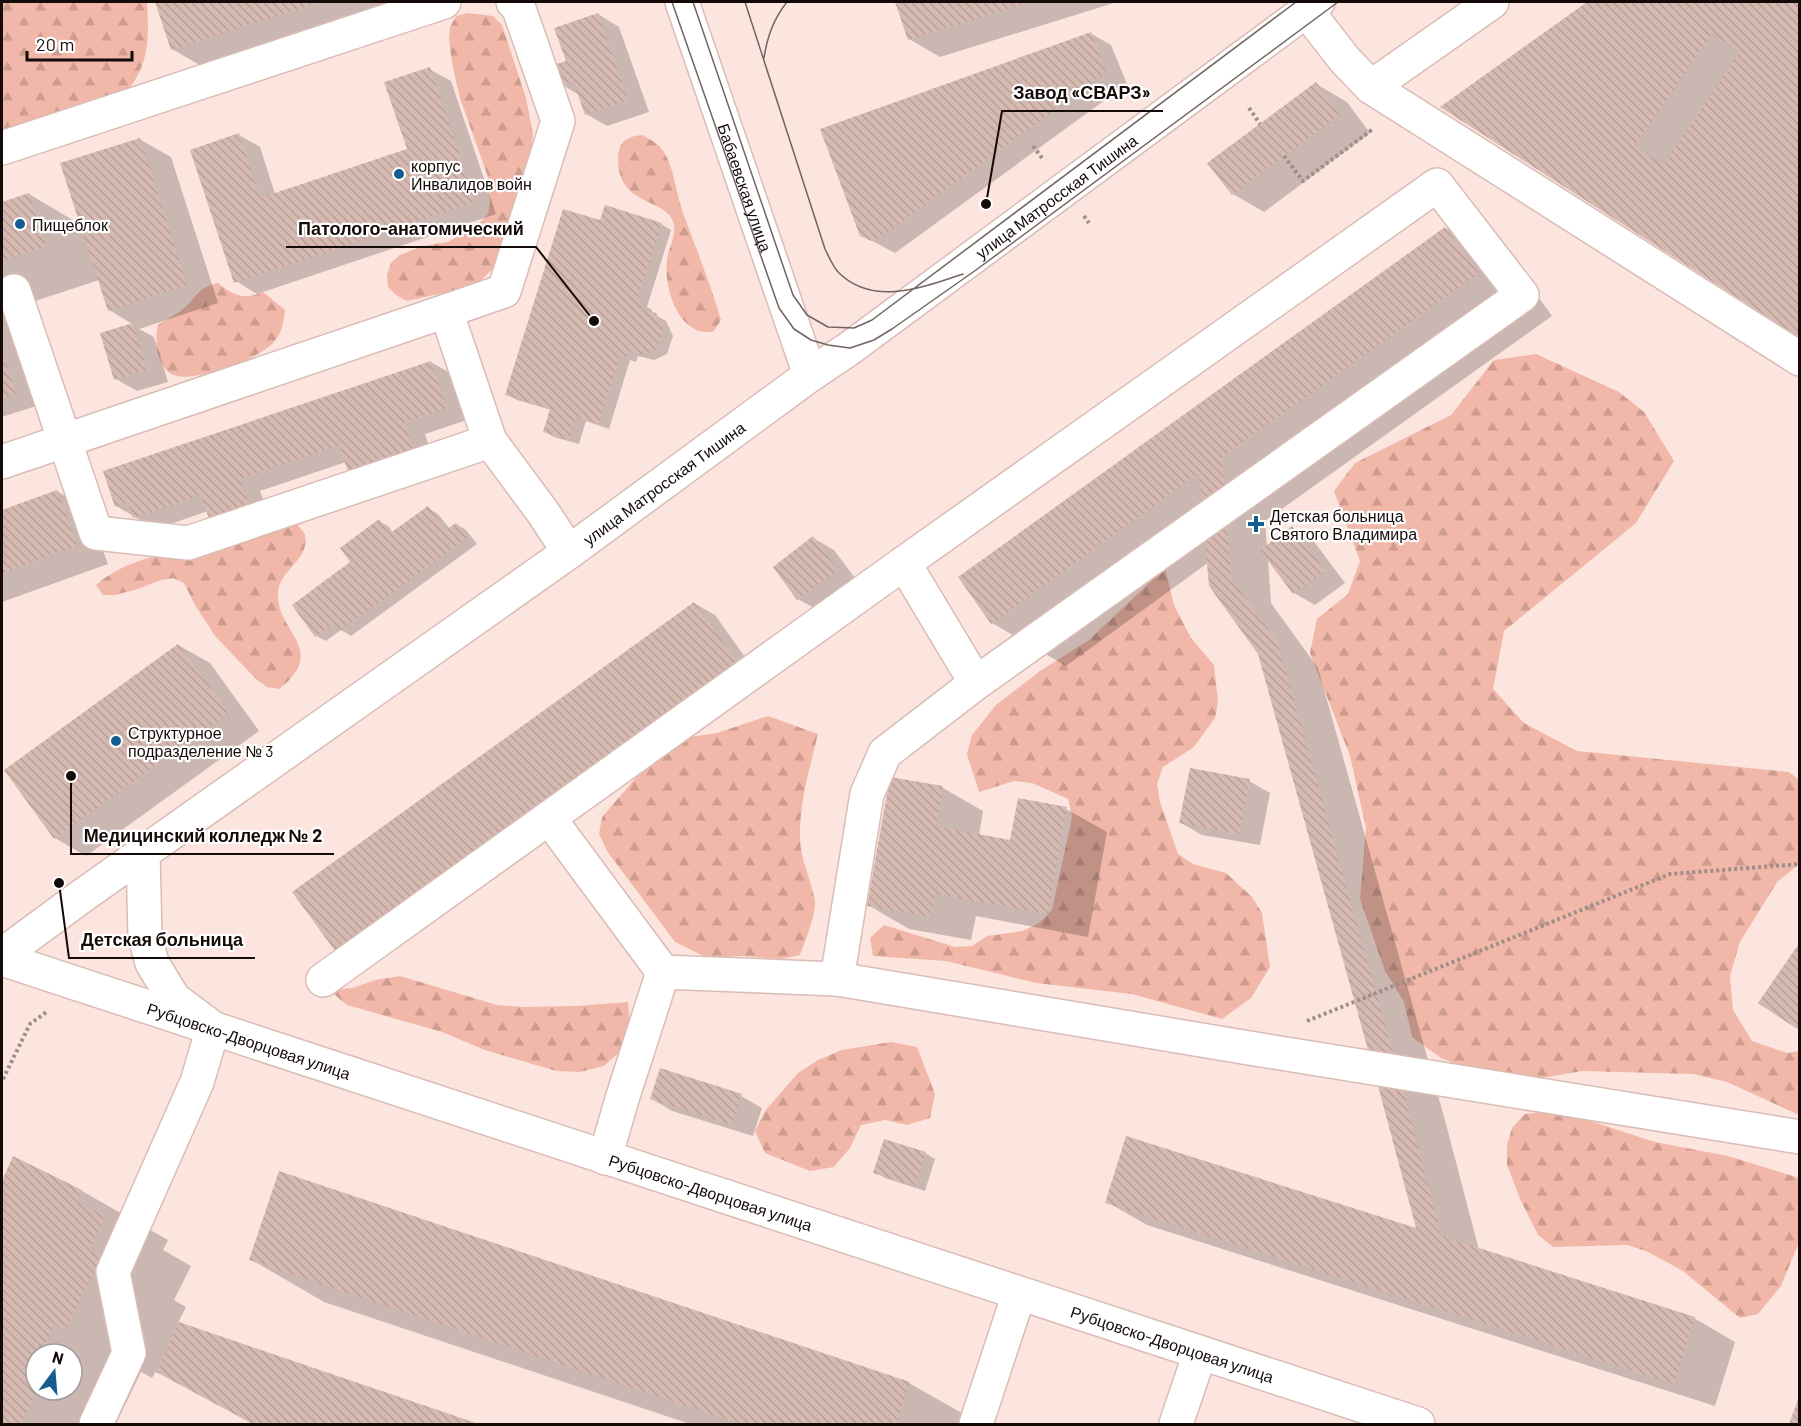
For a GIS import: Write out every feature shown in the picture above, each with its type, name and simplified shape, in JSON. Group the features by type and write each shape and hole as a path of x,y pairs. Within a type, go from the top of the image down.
{"street":[{"path":"2,148 444,2"},
{"path":"2,462 504,291 558,121 518,6 513,2"},
{"name":"Бабаевская улица","path":"682,2 810,375"},
{"path":"1371,87 1492,2"},
{"path":"1312,6 1345,60 1371,87 1800,359"},
{"name":"улица Матросская Тишина","path":"2,957 143,853 569,552 850,348 1312,6"},
{"path":"323,980 904,563 1437,185 1522,295 976,683 885,753 867,794 837,979"},
{"path":"14,291 96,533 188,543 490,441"},
{"path":"446,311 490,441 569,552"},
{"path":"904,563 976,683"},
{"path":"549,818 663,972"},
{"path":"96,1425 129,1353 113,1272 197,1082 213,1028 174,999 152,963 146,937 143,853"},
{"name":"Рубцовско-Дворцовая улица","path":"2,957 1418,1425"},
{"path":"663,972 837,979 1800,1137"},
{"path":"605,1158 663,972"},
{"path":"976,1425 1019,1294"},
{"path":"1176,1425 1200,1353"}],"path":[{"path":"1284,156 1303,182 1403,107"},
{"path":"1249,108 1260,124"},
{"path":"1033,146 1042,158"},
{"path":"1307,1021 1670,874 1800,864"}],"green space":[{"path":"2,2 147,2 148,38 144,60 134,82 126,92 2,136"},
{"path":"468,13 493,16 502,25 526,98 533,134 531,159 497,265 479,282 456,290 407,301 388,287 387,275 391,263 400,255 423,246 448,242 479,223 488,214 490,203 488,177 460,98 449,39 450,27 456,16"},
{"path":"642,135 660,147 670,166 682,210 721,320 713,332 699,331 690,326 672,301 666,270 674,229 671,217 665,211 638,197 623,182 618,164 620,147 626,140"},
{"path":"218,283 239,295 250,296 263,292 285,310 280,333 264,350 227,368 187,377 170,373 165,369 158,355 156,339 158,325 188,305 205,287"},
{"path":"1536,354 1619,392 1644,412 1674,461 1636,523 1504,631 1493,689 1524,723 1577,751 1789,772 1799,780 1799,864 1777,882 1740,942 1730,976 1733,1010 1752,1041 1787,1053 1799,1051 1799,1115 1727,1082 1693,1074 1582,1071 1508,1084 1441,1058 1412,1037 1404,1002 1385,971 1360,899 1366,828 1350,756 1310,653 1317,619 1348,594 1360,561 1334,491 1355,463 1451,415 1494,360"},
{"path":"284,522 297,524 305,535 305,544 299,558 280,584 278,592 279,606 300,651 300,663 293,675 279,689 267,687 257,680 215,636 184,583 173,578 161,580 115,595 103,595 96,585 128,565"},
{"path":"1165,568 1174,605 1191,638 1214,665 1218,702 1215,718 1194,747 1163,767 1157,784 1160,802 1178,854 1193,864 1226,873 1252,897 1262,913 1270,967 1251,998 1222,1019 1132,994 1036,983 946,961 873,956 870,938 884,925 955,947 972,946 987,936 1023,931 1039,923 1052,910 1072,817 1068,799 1032,783 1014,781 979,792 967,754 972,735 996,705 1040,671 1089,640"},
{"path":"768,716 818,734 800,821 801,851 815,901 812,920 800,955 781,959 743,956 708,958 675,942 607,851 599,834 602,817 640,773 667,748 682,738 717,733"},
{"path":"400,976 497,1005 576,1006 628,1002 630,1026 622,1050 604,1066 580,1072 556,1071 485,1050 442,1032 347,1005 329,990 353,988 375,980"},
{"path":"891,1042 917,1047 935,1094 930,1118 907,1125 885,1120 861,1125 850,1148 834,1167 810,1171 765,1153 755,1131 765,1111 798,1073 818,1060 842,1050"},
{"path":"1543,1112 1581,1118 1655,1142 1728,1156 1799,1178 1799,1242 1781,1286 1758,1314 1740,1318 1683,1271 1648,1252 1628,1245 1553,1247 1538,1235 1507,1165 1507,1145 1512,1128 1525,1114"}],"building":[{"path":"155,2 320,2 171,50"},
{"path":"895,2 1029,2 908,40"},
{"path":"1587,2 1795,2 1800,4 1800,338 1440,107","holes":["1712,33 1740,52 1663,165 1635,146"]},
{"path":"598,13 628,100 585,115 573,81 560,86 553,65 566,61 554,28"},
{"path":"1091,32 1106,72 874,242 860,236 820,129"},
{"name":"корпус Инвалидов войн","path":"430,67 475,202 234,283 190,150 239,133 260,198 407,149 384,82"},
{"path":"1316,82 1340,115 1232,195 1207,163"},
{"path":"140,138 187,285 108,311 60,163"},
{"name":"Пищеблок","path":"29,193 46,246 2,261 2,202"},
{"path":"605,205 662,223 637,301 643,303 641,309 656,313 663,329 657,349 643,355 628,351 626,357 620,356 599,424 576,417 569,440 543,432 550,409 505,395 563,209 600,220"},
{"path":"1445,227 1479,273 1222,457 1231,578 1278,643 1406,1100 1441,1236 1695,1317 1674,1384 1105,1203 1126,1136 1416,1228 1258,654 1209,586 1199,473 991,624 958,577"},
{"path":"133,323 147,370 114,380 100,333"},
{"path":"2,352 16,394 2,399"},
{"path":"431,361 447,408 404,422 414,450 348,472 339,445 240,479 249,505 209,519 201,495 133,518 128,502 115,507 103,471"},
{"path":"57,490 77,546 2,573 2,510"},
{"path":"428,506 446,530 456,523 467,538 340,631 334,623 315,637 292,605 350,562 340,548 379,519 389,534"},
{"path":"1292,526 1325,571 1293,594 1260,550"},
{"path":"813,536 838,570 797,600 773,567"},
{"path":"694,602 740,665 338,955 292,892"},
{"name":"Структурное подразделение № 3","path":"178,644 229,712 54,839 4,770"},
{"path":"1190,768 1250,779 1239,834 1179,823"},
{"path":"890,777 943,786 936,826 1010,840 1018,798 1067,807 1048,914 935,894 930,917 867,906"},
{"path":"1800,942 1800,1025 1797,1029 1758,1003"},
{"path":"660,1068 742,1094 732,1125 650,1099"},
{"path":"884,1139 926,1152 915,1186 873,1173"},
{"path":"13,1156 82,1190 77,1202 105,1216 89,1251 101,1256 66,1330 55,1324 46,1342 24,1342 24,1402 31,1402 21,1424 2,1424 2,1181"},
{"path":"279,1171 910,1382 896,1424 740,1424 249,1260"},
{"path":"179,1322 479,1424 253,1424 156,1372"},
{"path":"1800,1394 1800,1424 1789,1424"}],"tram line":[{"path":"672,2 779,308 794,329 811,340 850,348 874,340 892,329 976,270 1338,2"},
{"path":"693,2 793,295 807,315 828,327 854,328 872,320 1296,2"},
{"path":"745,2 825,249 837,271 853,283 883,292 916,288 963,274"},
{"path":"764,58 772,28 787,2"}],"place":[{"name":"корпус Инвалидов войн","path":"399,174"},
{"name":"Завод «СВАРЗ»","path":"986,204"},
{"name":"Пищеблок","path":"20,224"},
{"name":"Патолого-анатомический","path":"594,321"},
{"name":"Детская больница Святого Владимира","path":"1256,524"},
{"name":"Структурное подразделение № 3","path":"116,741"},
{"name":"Медицинский колледж № 2","path":"71,776"},
{"name":"Детская больница","path":"59,883"}]}
